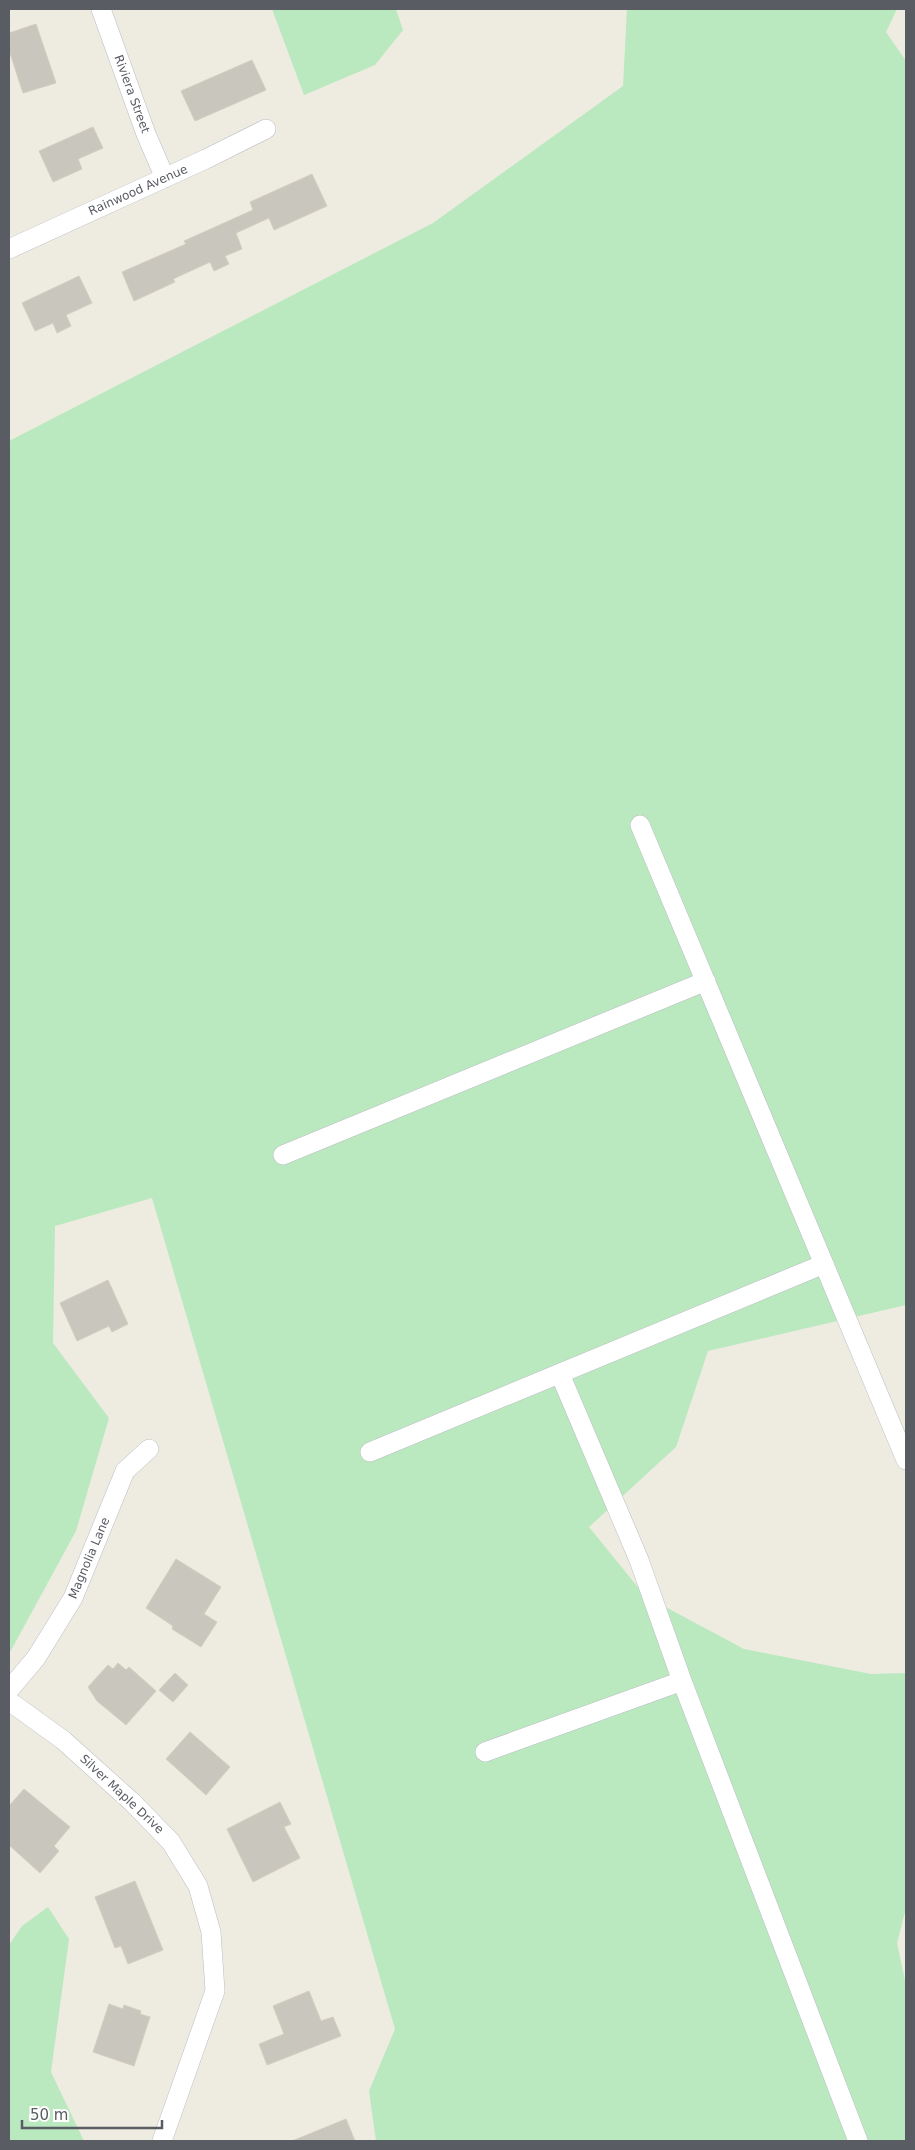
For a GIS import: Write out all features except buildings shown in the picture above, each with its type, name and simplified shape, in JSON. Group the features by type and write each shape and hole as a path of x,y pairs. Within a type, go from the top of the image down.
{"street":[{"name":"Riviera Street","path":"101,9 146,134 165,178"},
{"name":"Rainwood Avenue","path":"9,249 165,178 266,129"},
{"path":"640,825 906,1460"},
{"path":"283,1155 706,982"},
{"path":"370,1452 824,1264"},
{"path":"560,1374 639,1560 682,1681 858,2141"},
{"name":"Magnolia Lane","path":"9,1690 36,1658 73,1598 124,1471 149,1449"},
{"path":"485,1752 682,1681"},
{"name":"Silver Maple Drive","path":"9,1701 63,1740 132,1802 171,1842 198,1886 211,1932 215,1990 162,2141"}],"green space":[{"path":"272,9 396,9 403,30 375,65 304,95"},
{"path":"627,9 897,9 886,32 906,61 906,1305 708,1351 676,1447 589,1527 645,1596 744,1649 871,1674 906,1673 906,1908 897,1943 906,1985 906,2141 376,2141 369,2091 395,2029 152,1198 55,1226 53,1343 109,1418 76,1531 9,1654 9,441 433,223 623,86"},
{"path":"48,1907 69,1939 51,2072 84,2141 9,2141 9,1945 22,1926"}]}
